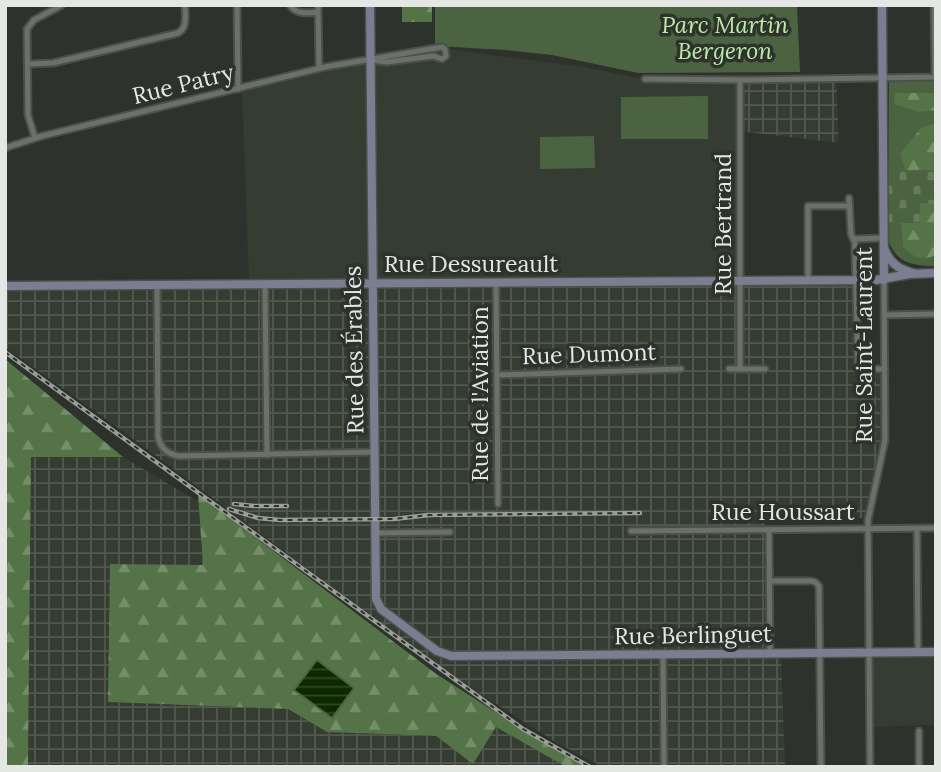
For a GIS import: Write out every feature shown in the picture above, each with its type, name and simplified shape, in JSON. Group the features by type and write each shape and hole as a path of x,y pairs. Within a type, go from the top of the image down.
{"street":[{"path":"35,138 28,116 28,27 34,20 62,5"},
{"path":"28,64 53,63 178,33 185,26 185,5"},
{"path":"237,5 238,89"},
{"path":"290,5 298,12 318,9 319,68"},
{"name":"Rue des Érables","path":"370,5 376,599 379,607 389,616 437,651 451,656"},
{"name":"Rue Saint-Laurent","path":"870,767 868,529 869,510 884,449 882,5"},
{"path":"645,79 935,78 934,5"},
{"name":"Rue Patry","path":"5,148 35,138 319,68 442,47 447,52 442,59 433,57 387,62 370,60"},
{"name":"Rue Bertrand","path":"740,80 740,369"},
{"path":"849,198 855,252 858,369 885,369"},
{"path":"808,281 808,206 849,206"},
{"path":"853,239 883,241 887,256 895,265 915,274"},
{"name":"Rue Dessureault","path":"5,286 884,280 936,273"},
{"name":"Rue de l'Aviation","path":"496,283 498,504"},
{"path":"265,284 267,455"},
{"path":"156,285 158,436 162,447 169,454 375,453"},
{"path":"884,315 936,314"},
{"name":"Rue Dumont","path":"498,375 681,369"},
{"path":"729,369 765,369"},
{"name":"Rue Houssart","path":"631,531 936,528"},
{"path":"917,529 918,652"},
{"path":"769,530 770,653"},
{"path":"376,533 450,533"},
{"path":"769,581 811,581 818,585 821,767"},
{"name":"Rue Berlinguet","path":"451,656 936,652"},
{"path":"663,654 664,767"},
{"path":"919,731 919,767"}],"shaded area":[{"path":"444,49 584,67 638,78 742,78 740,277 377,279 373,59"},
{"path":"371,59 375,279 249,281 242,92 317,67"},
{"path":"836,77 839,143 739,131 739,79"},
{"path":"856,278 857,371 882,371 883,442 864,518 765,520 767,655 781,656 785,767 603,767 557,743 445,671 5,347 5,283"},
{"path":"31,456 123,457 199,502 203,565 108,702 288,709 327,732 436,736 472,763 496,727 566,767 28,767"},
{"path":"936,650 936,725 871,727 869,652"},
{"path":"317,660 354,688 332,718 294,690"}],"green space":[{"path":"402,5 432,5 432,22 402,22"},
{"name":"Parc Martin Bergeron","path":"435,5 797,5 800,72 638,73 552,55 435,46"},
{"path":"889,78 936,78 936,266 920,265 901,259 888,240"},
{"path":"895,93 936,93 936,110 919,112 894,104"},
{"path":"708,96 708,139 621,139 621,97"},
{"path":"936,124 936,254 923,259 903,247 900,210 906,171 900,154 921,128"},
{"path":"594,136 595,168 540,169 540,137"},
{"path":"936,170 936,204 920,203 919,223 889,223 887,171"},
{"path":"5,359 123,457 31,457 28,767 5,767"},
{"path":"198,494 435,673 531,735 590,767 566,767 496,727 473,764 436,736 327,732 288,709 108,702 110,564 203,565"}],"railway":[{"path":"5,352 523,729 590,767"},
{"path":"234,504 287,506"},
{"path":"229,509 258,518 280,520 394,519 429,515 640,513"}]}
